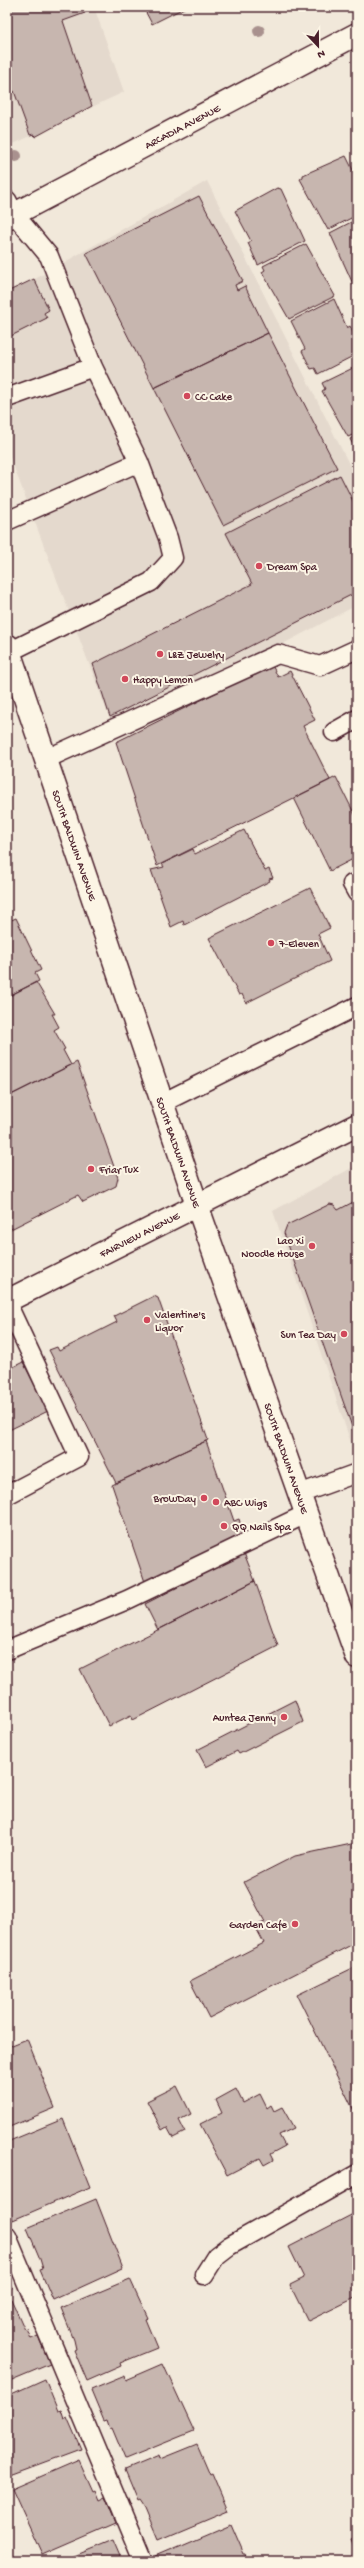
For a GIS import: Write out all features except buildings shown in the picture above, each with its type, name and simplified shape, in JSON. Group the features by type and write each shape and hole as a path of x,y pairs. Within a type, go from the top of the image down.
{"main road":[{"name":"ARCADIA AVENUE","path":"10,211 357,34"},
{"name":"SOUTH BALDWIN AVENUE","path":"8,649 197,1205 357,1657"},
{"name":"FAIRVIEW AVENUE","path":"7,1302 357,1125"}],"lane":[{"path":"8,649 151,582 173,558 168,538 138,462 93,367 49,256 10,211"},
{"path":"7,398 93,367"},
{"path":"7,521 138,462"},
{"path":"46,759 278,654 320,666 357,649"},
{"path":"334,732 357,719"},
{"path":"162,1103 357,1006"},
{"path":"7,1302 79,1457 7,1495"},
{"path":"7,1650 127,1600 357,1473"},
{"path":"204,2275 216,2256 229,2246 357,2174"},
{"path":"7,2236 143,2561"}],"shaded area":[{"path":"7,7 94,7 124,92 7,147"},
{"path":"207,181 357,480 357,605 115,732 7,449 7,295"},
{"path":"357,1165 357,1461 273,1211"}],"place":[{"name":"CC Cake","path":"187,396"},
{"name":"Dream Spa","path":"259,566"},
{"name":"L&Z Jewelry","path":"160,654"},
{"name":"Happy Lemon","path":"125,679"},
{"name":"7-Eleven","path":"271,943"},
{"name":"Friar Tux","path":"91,1169"},
{"name":"Lao Xi Noodle House","path":"312,1246"},
{"name":"Valentine's Liquor","path":"147,1320"},
{"name":"Sun Tea Day","path":"344,1334"},
{"name":"BrowDay","path":"204,1498"},
{"name":"ABC Wigs","path":"216,1502"},
{"name":"QQ Nails Spa","path":"224,1526"},
{"name":"Auntea Jenny","path":"284,1717"},
{"name":"Garden Cafe","path":"295,1924"}]}
